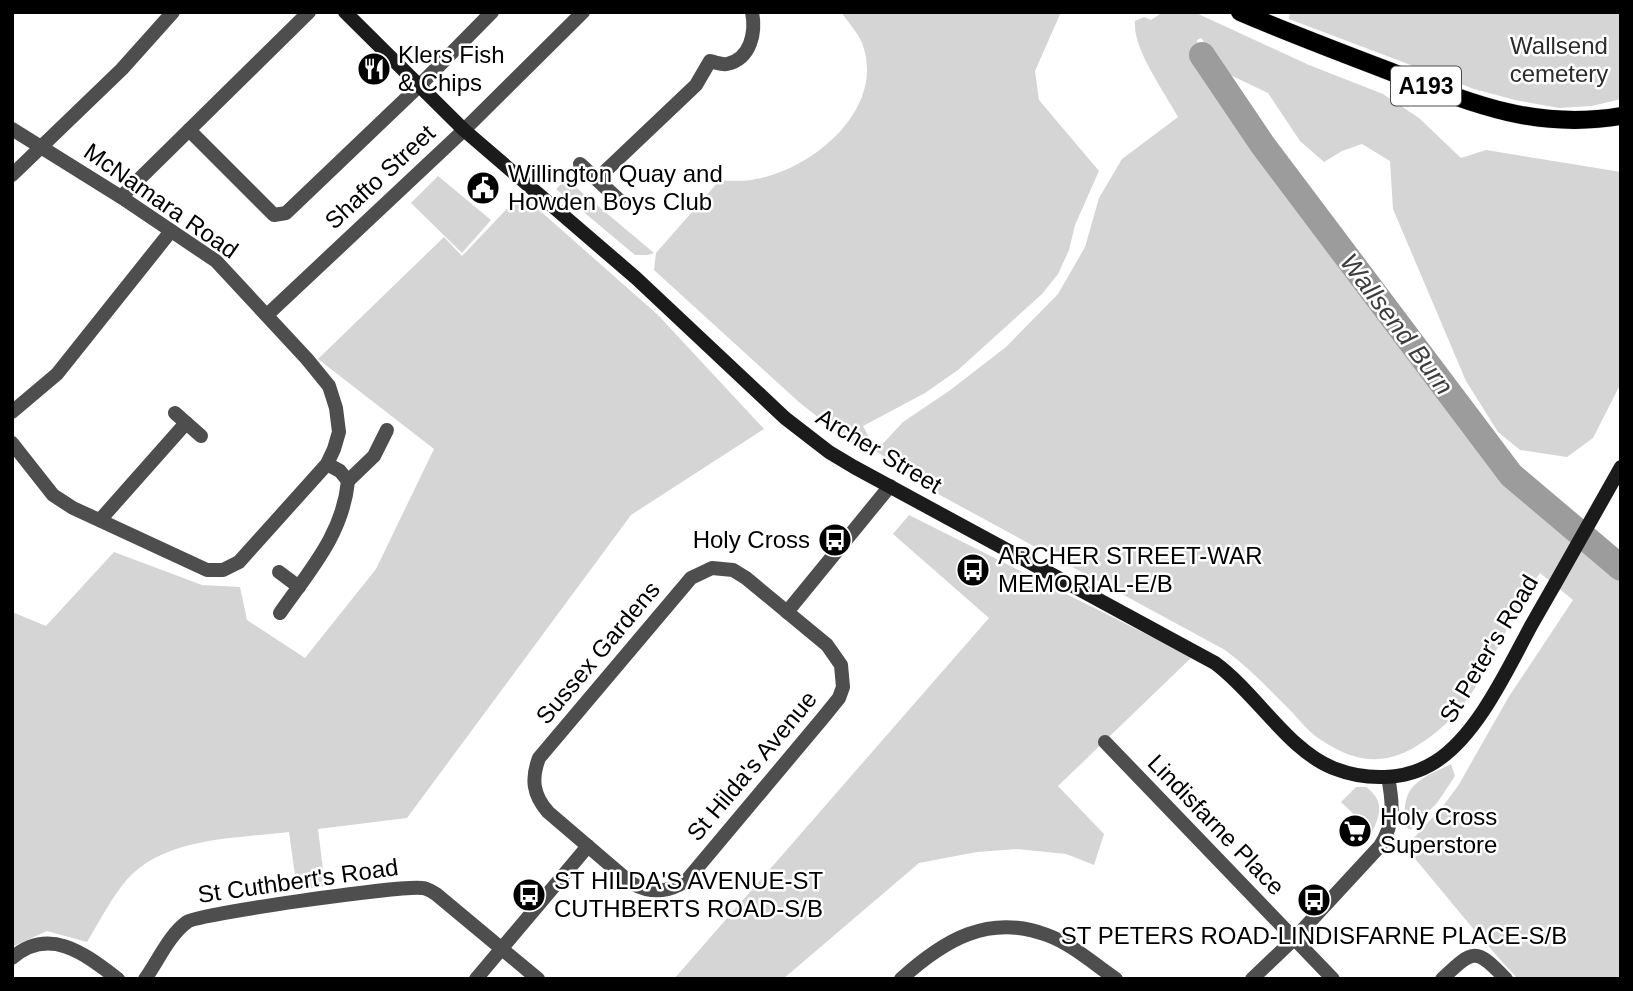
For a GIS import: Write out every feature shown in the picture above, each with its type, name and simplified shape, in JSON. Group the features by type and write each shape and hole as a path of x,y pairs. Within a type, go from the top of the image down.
{"main road":[{"name":"Archer Street","path":"345,12 464,130 636,278 785,418 840,459 1215,663 1237,679 1299,746 1320,762 1361,776 1388,777"},
{"name":"A193","path":"1240,12 1321,46 1496,110 1530,118 1561,121 1600,120 1621,116"},
{"name":"St Peter's Road","path":"1388,777 1418,771 1446,754 1473,724 1502,678 1621,467"}],"street":[{"path":"12,175 122,69 173,12"},
{"path":"121,197 309,12"},
{"path":"189,130 274,215 286,213 492,12"},
{"name":"Shafto Street","path":"267,315 464,130 583,12"},
{"path":"597,179 696,85 710,61 726,65 738,58 753,40 753,19"},
{"name":"McNamara Road","path":"12,129 121,197 216,261 267,315 329,386 336,408 339,432 327,464"},
{"path":"580,164 619,200"},
{"path":"12,412 57,374 171,231"},
{"path":"100,520 181,418 201,436"},
{"path":"281,613 331,540 346,503 348,481 374,456 387,430"},
{"path":"12,443 53,495 73,508 207,570 223,570 239,562 327,464 340,471 348,481"},
{"path":"787,612 890,486"},
{"name":"Sussex Gardens","path":"588,846 540,803 534,790 533,774 539,758 674,597 698,573 722,568 733,570 746,578 787,612"},
{"path":"279,572 299,587"},
{"name":"St Hilda's Avenue","path":"588,846 631,883 642,889 657,892 676,888 687,880 839,698 843,675 835,655 827,645 787,612"},
{"name":"Lindisfarne Place","path":"1105,742 1333,979"},
{"path":"1252,979 1294,939 1385,839 1393,812 1388,777"},
{"path":"476,979 588,846"},
{"name":"St Cuthbert's Road","path":"145,979 188,920 217,913 389,889 425,888 436,894 538,979"},
{"path":"901,979 950,941 978,930 1003,927 1027,929 1049,935 1116,979"},
{"path":"12,958 20,951 45,943 70,946 118,979"},
{"path":"1442,979 1466,956 1477,955 1486,958 1506,979"},
{"path":"914,967 925,979"}],"green space":[{"path":"841,12 1061,12 1035,71 1039,100 1099,171 1075,225 1069,250 1058,274 1042,294 958,370 925,393 863,426 876,451 864,453 800,403 654,270 656,253 719,181 756,179 778,173 800,163 840,132 854,112 864,90 867,67 862,43"},
{"path":"1159,12 1194,12 1309,65 1383,94 1419,118 1461,158 1486,150 1621,172 1621,383 1593,438 1567,457 1520,450 1498,432 1466,381 1393,209 1390,161 1362,144 1342,151 1324,162 1300,141 1268,93 1228,74 1201,38 1197,40 1198,53 1263,151 1504,476 1621,576 1621,979 1518,979 1410,853 1411,841 1458,786 1508,698 1573,600 1540,573 1474,690 1439,730 1403,753 1379,759 1356,757 1317,737 1259,679 1225,650 927,488 876,451 903,422 1006,347 1058,294 1085,247 1099,198 1122,159 1178,117 1150,70 1139,44 1135,21 1144,17 1151,20 1160,14"},
{"name":"Wallsend cemetery","path":"1290,12 1621,12 1621,99 1592,106 1559,108 1515,100 1474,89 1289,19"},
{"path":"438,176 491,220 462,253 411,203"},
{"path":"566,179 654,253 635,255 556,189"},
{"path":"521,194 658,315 764,429 631,515 407,818 318,829 325,886 297,890 289,832 197,843 155,858 136,871 116,894 87,942 47,931 12,947 12,612 46,626 114,552 202,585 240,587 247,620 305,658 376,569 434,449 318,359 444,237 462,256"},
{"path":"909,515 1192,657 1058,786 1104,834 1094,865 1066,854 1017,849 977,852 919,863 783,979 674,979 989,618 893,534"},
{"path":"1451,764 1455,776 1437,803 1410,830 1403,824 1410,791 1426,777"},
{"path":"1356,787 1366,787 1378,802 1379,813 1372,832 1341,802"}],"waterway":[{"name":"Wallsend Burn","path":"1202,55 1262,144 1511,475 1621,568"}],"place":[{"name":"Klers Fish & Chips","path":"374,69"},
{"name":"Willington Quay and Howden Boys Club","path":"483,188"},
{"name":"Holy Cross","path":"835,540"},
{"name":"ARCHER STREET-WAR MEMORIAL-E/B","path":"973,570"},
{"name":"Holy Cross Superstore","path":"1355,831"},
{"name":"ST HILDA'S AVENUE-ST CUTHBERTS ROAD-S/B","path":"529,895"},
{"name":"ST PETERS ROAD-LINDISFARNE PLACE-S/B","path":"1314,900"}]}
